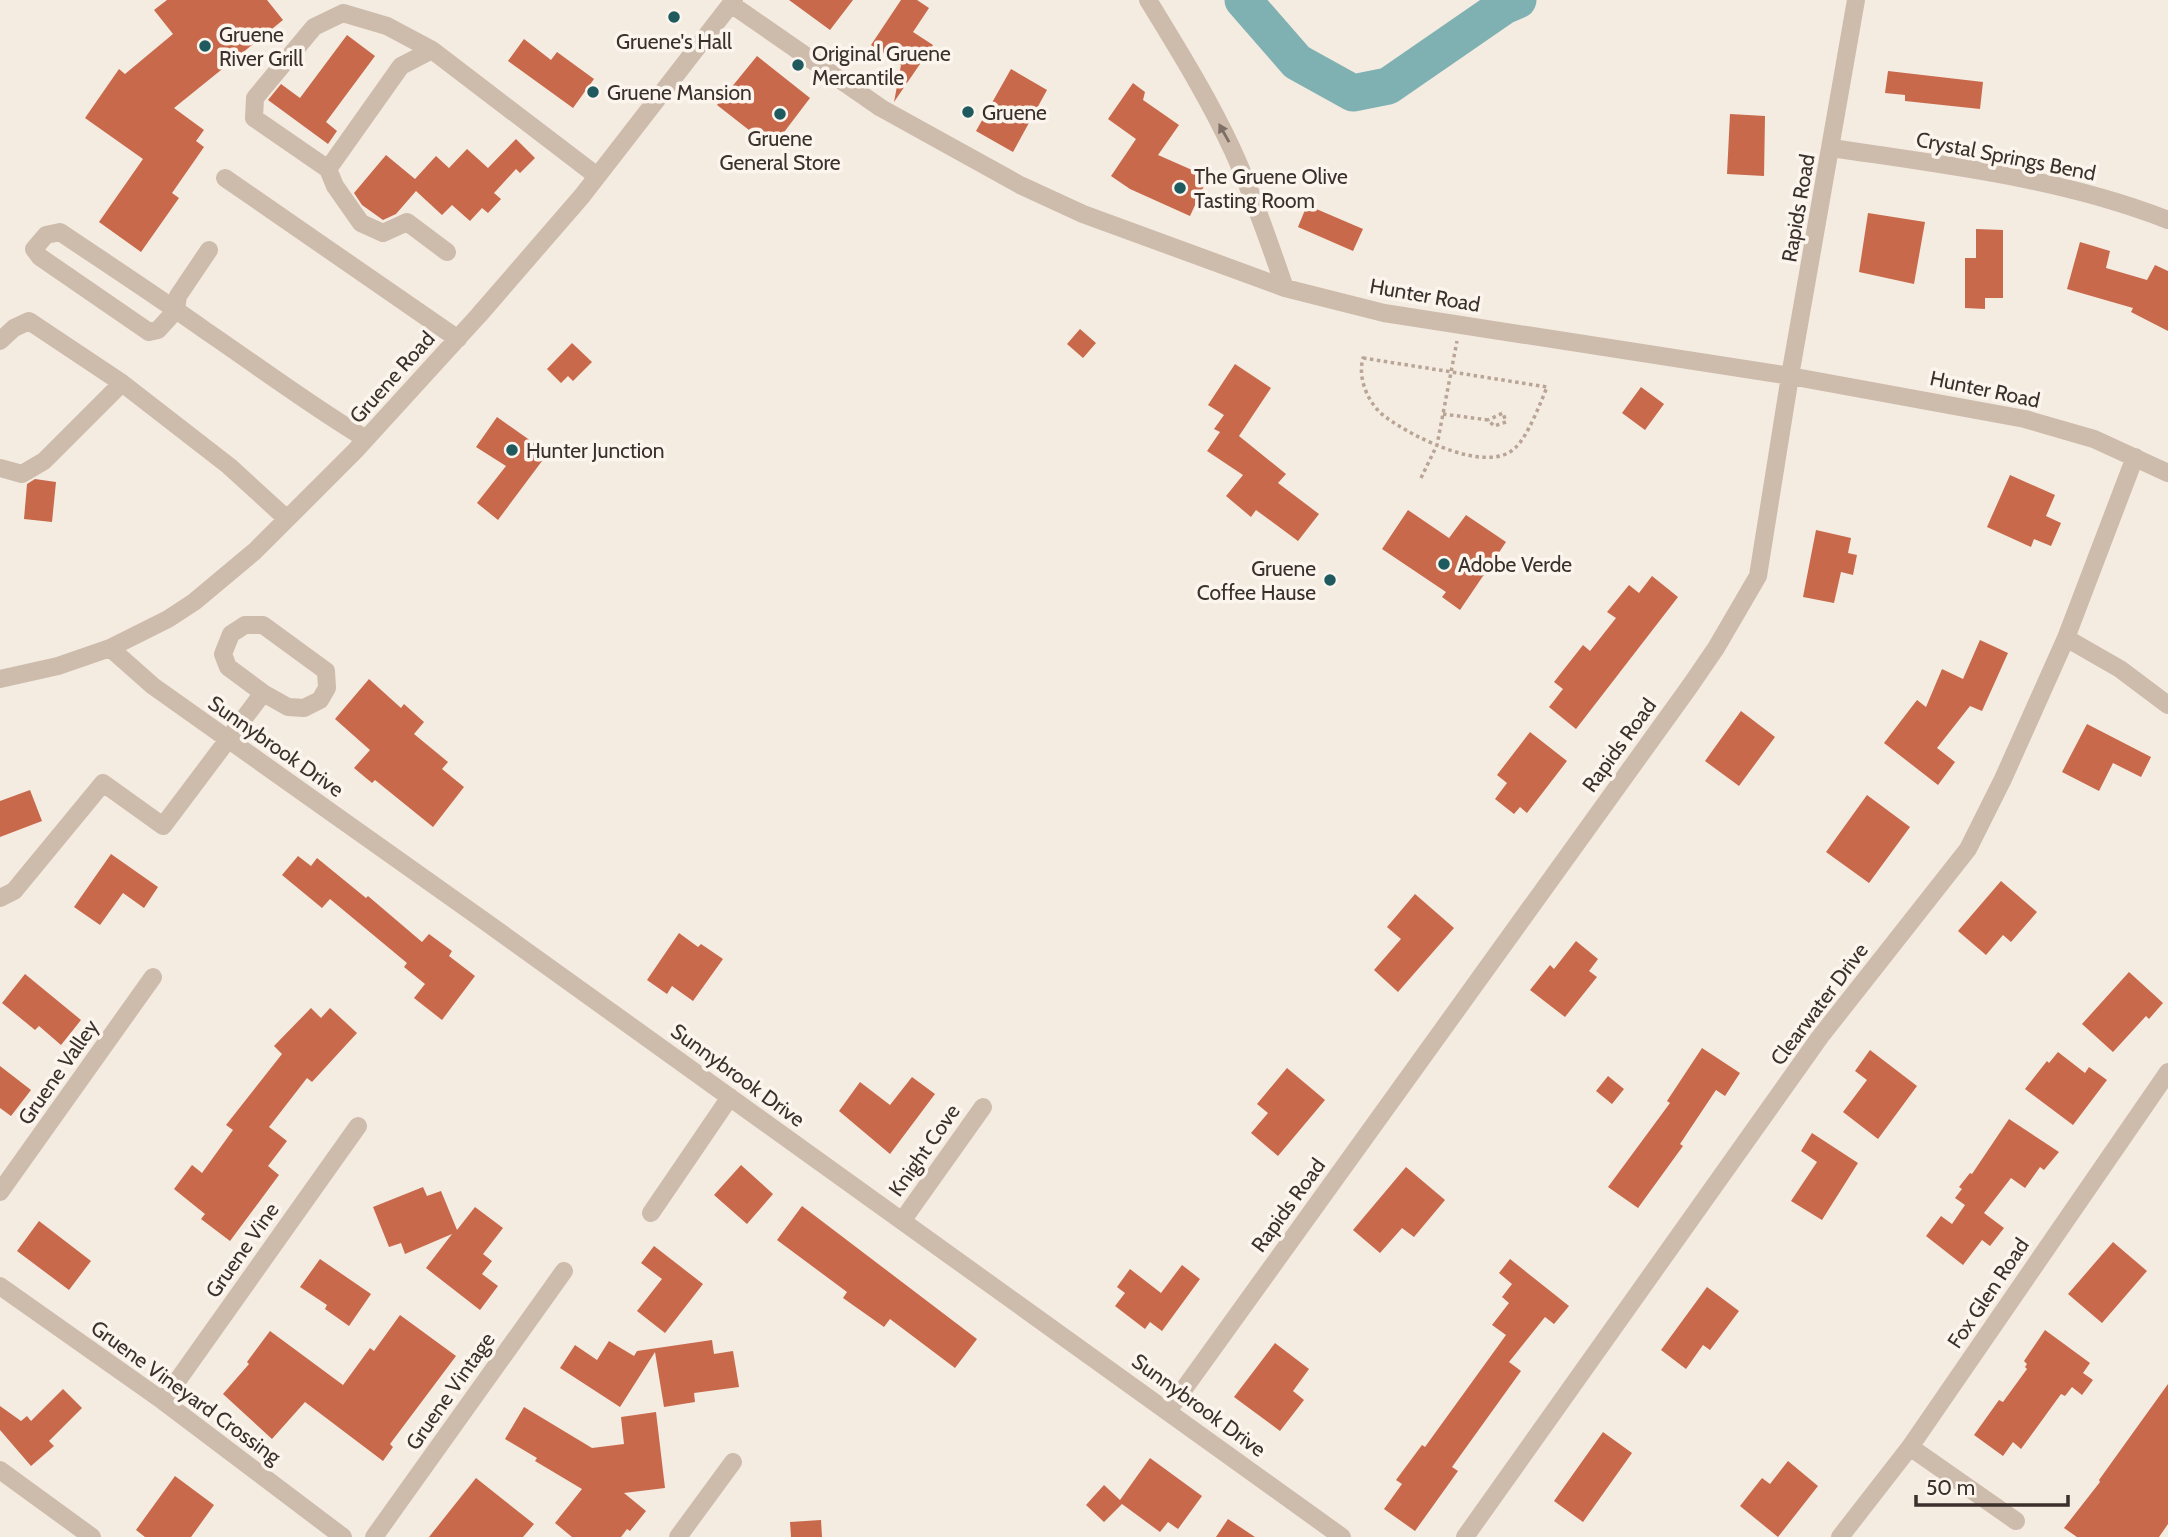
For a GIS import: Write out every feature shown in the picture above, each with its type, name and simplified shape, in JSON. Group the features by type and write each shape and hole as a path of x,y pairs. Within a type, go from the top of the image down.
{"street":[{"path":"1148,0 1176,45 1232,149 1285,288"},
{"name":"Rapids Road","path":"1168,1410 1716,648 1758,576 1856,0"},
{"name":"Hunter Road","path":"733,2 881,108 1020,185 1083,214 1285,288 1384,313 1790,376 2025,419 2094,439 2168,473"},
{"name":"Gruene Road","path":"0,679 58,666 110,648 168,619 194,602 245,559 366,439 458,339 597,176 733,2"},
{"path":"447,252 407,222 383,233 361,223 335,187 328,169 254,118 255,98 314,27 347,6 432,50 597,176"},
{"path":"328,169 401,66 432,50"},
{"name":"Crystal Springs Bend","path":"1832,148 2045,183 2168,220"},
{"path":"225,178 458,339"},
{"path":"209,250 178,296 176,310 158,330 149,332 40,257 34,249 46,234 60,232 176,310 331,418 366,439"},
{"path":"0,341 14,328 29,321 121,383 229,466 287,519"},
{"path":"0,468 22,474 44,461 121,383"},
{"name":"Clearwater Drive","path":"1465,1537 1821,1037 1968,849 2003,779 2066,638 2135,457"},
{"path":"245,625 263,625 326,671 327,688 320,700 304,708 288,707 263,694 228,667 223,654 231,634 245,625"},
{"path":"2066,638 2120,669 2168,705"},
{"name":"Sunnybrook Drive","path":"110,648 153,686 229,741 1342,1537"},
{"path":"0,898 14,891 103,783 163,826 263,694"},
{"name":"Gruene Valley","path":"0,1192 153,977"},
{"name":"Fox Glen Road","path":"1840,1537 1910,1447 2168,1072"},
{"path":"651,1213 730,1097"},
{"name":"Knight Cove","path":"902,1220 983,1107"},
{"name":"Gruene Vine","path":"163,1401 358,1126"},
{"name":"Gruene Vintage","path":"374,1537 564,1271"},
{"name":"Gruene Vineyard Crossing","path":"0,1286 163,1401 343,1537"},
{"path":"1910,1447 2016,1521"},
{"path":"678,1537 733,1462"},
{"path":"0,1470 92,1537"}],"path":[{"path":"1421,478 1437,445 1460,325"},
{"path":"1363,358 1451,370 1547,387 1515,449 1500,456 1477,459 1437,445 1386,418 1368,397 1360,370 1363,358"},
{"path":"1443,414 1488,420 1503,413 1506,422 1494,426 1488,420"}],"building":[{"path":"167,0 267,0 283,20 174,108 204,130 196,141 204,147 172,193 179,198 141,252 99,222 143,159 85,118 119,69 125,74 173,34 154,10"},
{"path":"789,0 853,0 830,30"},
{"path":"901,0 917,0 929,8 913,32 933,45 894,102 901,65 871,45"},
{"path":"347,35 375,56 326,122 337,131 328,144 268,100 281,84 300,98"},
{"path":"524,39 551,60 557,52 594,79 573,108 508,61"},
{"path":"757,56 810,98 772,148 717,105"},
{"path":"1011,69 1047,90 1013,152 976,131"},
{"path":"1888,71 1983,82 1980,109 1905,101 1905,95 1885,93"},
{"path":"1133,83 1145,92 1143,100 1179,125 1158,155 1208,177 1190,216 1130,189 1111,176 1136,139 1108,119"},
{"path":"1730,114 1765,116 1764,176 1727,174"},
{"path":"516,139 535,158 520,173 516,169 494,193 501,199 488,213 482,208 470,221 452,205 442,215 416,191 396,214 383,220 362,205 354,193 386,155 415,179 436,156 449,168 467,149 488,168"},
{"path":"1307,205 1363,229 1353,251 1298,227"},
{"path":"1868,213 1925,222 1914,284 1859,272"},
{"path":"1976,229 2003,230 2003,298 1985,298 1985,309 1965,308 1965,258 1976,258"},
{"path":"2080,242 2110,251 2106,268 2147,280 2155,265 2168,271 2168,331 2131,312 2133,308 2067,289"},
{"path":"1080,329 1096,343 1083,358 1067,344"},
{"path":"572,343 592,362 573,381 568,376 561,383 547,369"},
{"path":"1235,364 1271,388 1239,436 1286,474 1278,483 1319,514 1298,541 1256,510 1251,517 1226,496 1243,475 1207,451 1220,432 1214,429 1224,415 1208,405"},
{"path":"1641,387 1664,404 1645,430 1622,413"},
{"name":"Hunter Junction","path":"497,417 548,453 498,520 477,503 506,466 476,447"},
{"path":"2010,475 2055,495 2046,516 2061,523 2051,546 2034,539 2031,547 1987,527"},
{"path":"35,479 56,482 52,522 24,519 27,484"},
{"path":"1408,510 1449,538 1466,515 1506,542 1460,610 1442,597 1446,592 1382,549"},
{"path":"1816,530 1851,538 1848,553 1857,555 1853,575 1841,572 1834,603 1803,597"},
{"path":"1652,576 1678,597 1576,729 1549,707 1563,689 1554,682 1583,645 1590,651 1616,618 1607,612 1629,585 1639,593"},
{"path":"1980,640 2008,653 1982,711 1970,706 1937,748 1955,762 1938,785 1884,743 1917,700 1926,707 1942,669 1963,679"},
{"path":"369,679 401,708 404,704 424,722 414,734 448,762 442,769 464,787 433,827 375,780 372,783 354,768 370,750 335,719"},
{"path":"1741,711 1775,737 1739,786 1705,761"},
{"path":"2087,724 2151,757 2141,777 2113,763 2099,791 2062,772"},
{"path":"1530,732 1567,761 1527,813 1520,807 1514,814 1495,799 1507,783 1497,775"},
{"path":"30,790 42,821 0,837 0,801"},
{"path":"1867,795 1910,827 1869,883 1826,852"},
{"path":"111,854 158,887 144,908 123,893 100,925 74,907"},
{"path":"298,856 311,866 317,858 366,898 368,896 422,942 429,934 452,951 449,956 475,976 442,1020 414,998 425,984 404,967 407,963 330,899 322,908 282,875"},
{"path":"2001,881 2037,912 2011,942 2003,935 1986,955 1958,931"},
{"path":"1415,894 1454,928 1398,992 1374,970 1401,939 1387,927"},
{"path":"679,933 698,947 701,944 723,959 693,1001 672,986 667,994 647,980"},
{"path":"1576,941 1598,959 1589,971 1597,977 1565,1017 1530,990 1550,965 1554,969"},
{"path":"2129,972 2163,1003 2149,1019 2146,1016 2113,1052 2082,1024"},
{"path":"25,974 81,1020 61,1045 39,1026 35,1030 2,1003"},
{"path":"311,1008 321,1018 330,1008 357,1033 312,1082 307,1078 269,1127 287,1141 268,1166 279,1175 230,1241 201,1219 205,1214 174,1189 192,1165 202,1173 233,1130 226,1125 282,1054 274,1046"},
{"path":"1702,1048 1740,1073 1725,1096 1716,1090 1680,1144 1683,1146 1638,1208 1608,1187 1670,1103 1667,1101"},
{"path":"1870,1050 1917,1086 1878,1139 1843,1112 1867,1080 1855,1071"},
{"path":"2058,1052 2085,1073 2089,1067 2107,1080 2073,1125 2025,1089 2047,1061 2049,1063"},
{"path":"0,1066 31,1090 11,1116 0,1108"},
{"path":"1287,1068 1325,1100 1278,1156 1251,1133 1268,1113 1257,1104"},
{"path":"1608,1076 1624,1089 1612,1104 1596,1091"},
{"path":"912,1077 935,1094 890,1154 839,1111 860,1082 890,1105"},
{"path":"2009,1119 2059,1152 2044,1170 2040,1167 2025,1188 2011,1178 1984,1213 2004,1228 1990,1246 1982,1240 1963,1265 1926,1236 1941,1216 1952,1224 1965,1205 1955,1198 1962,1189 1959,1187 1970,1173 1972,1174"},
{"path":"1812,1133 1858,1163 1822,1220 1791,1201 1817,1162 1801,1151"},
{"path":"741,1165 773,1194 747,1224 714,1195"},
{"path":"1406,1167 1445,1200 1414,1237 1402,1228 1380,1253 1353,1230"},
{"path":"423,1187 427,1196 441,1191 457,1230 475,1207 503,1228 483,1254 492,1261 482,1274 498,1286 480,1310 426,1268 452,1234 405,1254 401,1243 389,1247 373,1207"},
{"path":"802,1206 977,1339 955,1368 890,1319 884,1327 843,1298 847,1292 777,1240"},
{"path":"39,1221 91,1261 69,1290 17,1251"},
{"path":"2113,1242 2147,1271 2102,1323 2068,1294"},
{"path":"654,1246 703,1284 665,1333 637,1311 662,1279 641,1263"},
{"path":"320,1259 371,1294 349,1326 325,1309 327,1305 300,1287"},
{"path":"1510,1259 1569,1306 1554,1324 1545,1317 1509,1362 1521,1371 1452,1467 1458,1471 1415,1531 1384,1509 1402,1484 1396,1480 1422,1445 1425,1447 1506,1335 1492,1325 1509,1303 1502,1297 1512,1284 1499,1273"},
{"path":"1182,1265 1200,1279 1162,1331 1150,1322 1145,1329 1115,1306 1125,1293 1117,1287 1130,1269 1161,1293"},
{"path":"1707,1287 1739,1311 1710,1350 1703,1345 1686,1369 1661,1350"},
{"path":"400,1315 456,1356 390,1444 393,1447 383,1461 305,1402 272,1439 223,1394 249,1364 247,1362 270,1331 343,1385 370,1348 374,1351"},
{"path":"2045,1330 2090,1363 2083,1373 2093,1380 2082,1395 2072,1387 2065,1396 2061,1394 2021,1449 2013,1442 2003,1456 1974,1435 1999,1400 2003,1402 2027,1369 2024,1361"},
{"path":"712,1340 714,1354 733,1351 739,1387 694,1393 695,1402 664,1407 655,1352 620,1407 560,1368 575,1345 597,1360 609,1341 634,1356 637,1351"},
{"path":"1275,1343 1309,1369 1293,1391 1304,1400 1280,1431 1234,1397"},
{"path":"2168,1384 2168,1524 2159,1537 2077,1537 2064,1528 2100,1482"},
{"path":"63,1389 82,1408 49,1441 54,1446 31,1466 0,1430 0,1406 21,1421 27,1416 31,1421"},
{"path":"524,1407 592,1448 624,1444 621,1417 656,1412 665,1488 624,1493 646,1511 630,1531 627,1529 621,1537 572,1537 555,1523 582,1489 535,1461 537,1458 505,1439"},
{"path":"1603,1432 1632,1453 1583,1522 1554,1501"},
{"path":"1150,1458 1202,1496 1178,1529 1168,1522 1160,1532 1122,1504 1104,1522 1086,1505 1104,1485 1120,1500"},
{"path":"1788,1461 1818,1486 1778,1537 1740,1506 1762,1478 1770,1484"},
{"path":"175,1476 214,1505 191,1537 145,1537 136,1530"},
{"path":"476,1478 534,1524 523,1537 429,1537"},
{"path":"1228,1519 1255,1537 1216,1537"},
{"path":"821,1520 822,1537 791,1537 790,1522"}],"waterway":[{"path":"1243,0 1297,62 1353,93 1388,86 1504,6 1518,0"}],"place":[{"name":"Gruene's Hall","path":"674,17"},
{"name":"Gruene River Grill","path":"205,46"},
{"name":"Original Gruene Mercantile","path":"798,65"},
{"name":"Gruene Mansion","path":"593,92"},
{"name":"Gruene","path":"968,112"},
{"name":"Gruene General Store","path":"780,114"},
{"name":"The Gruene Olive Tasting Room","path":"1180,188"},
{"name":"Hunter Junction","path":"512,450"},
{"name":"Adobe Verde","path":"1444,564"},
{"name":"Gruene Coffee Hause","path":"1330,580"}]}
